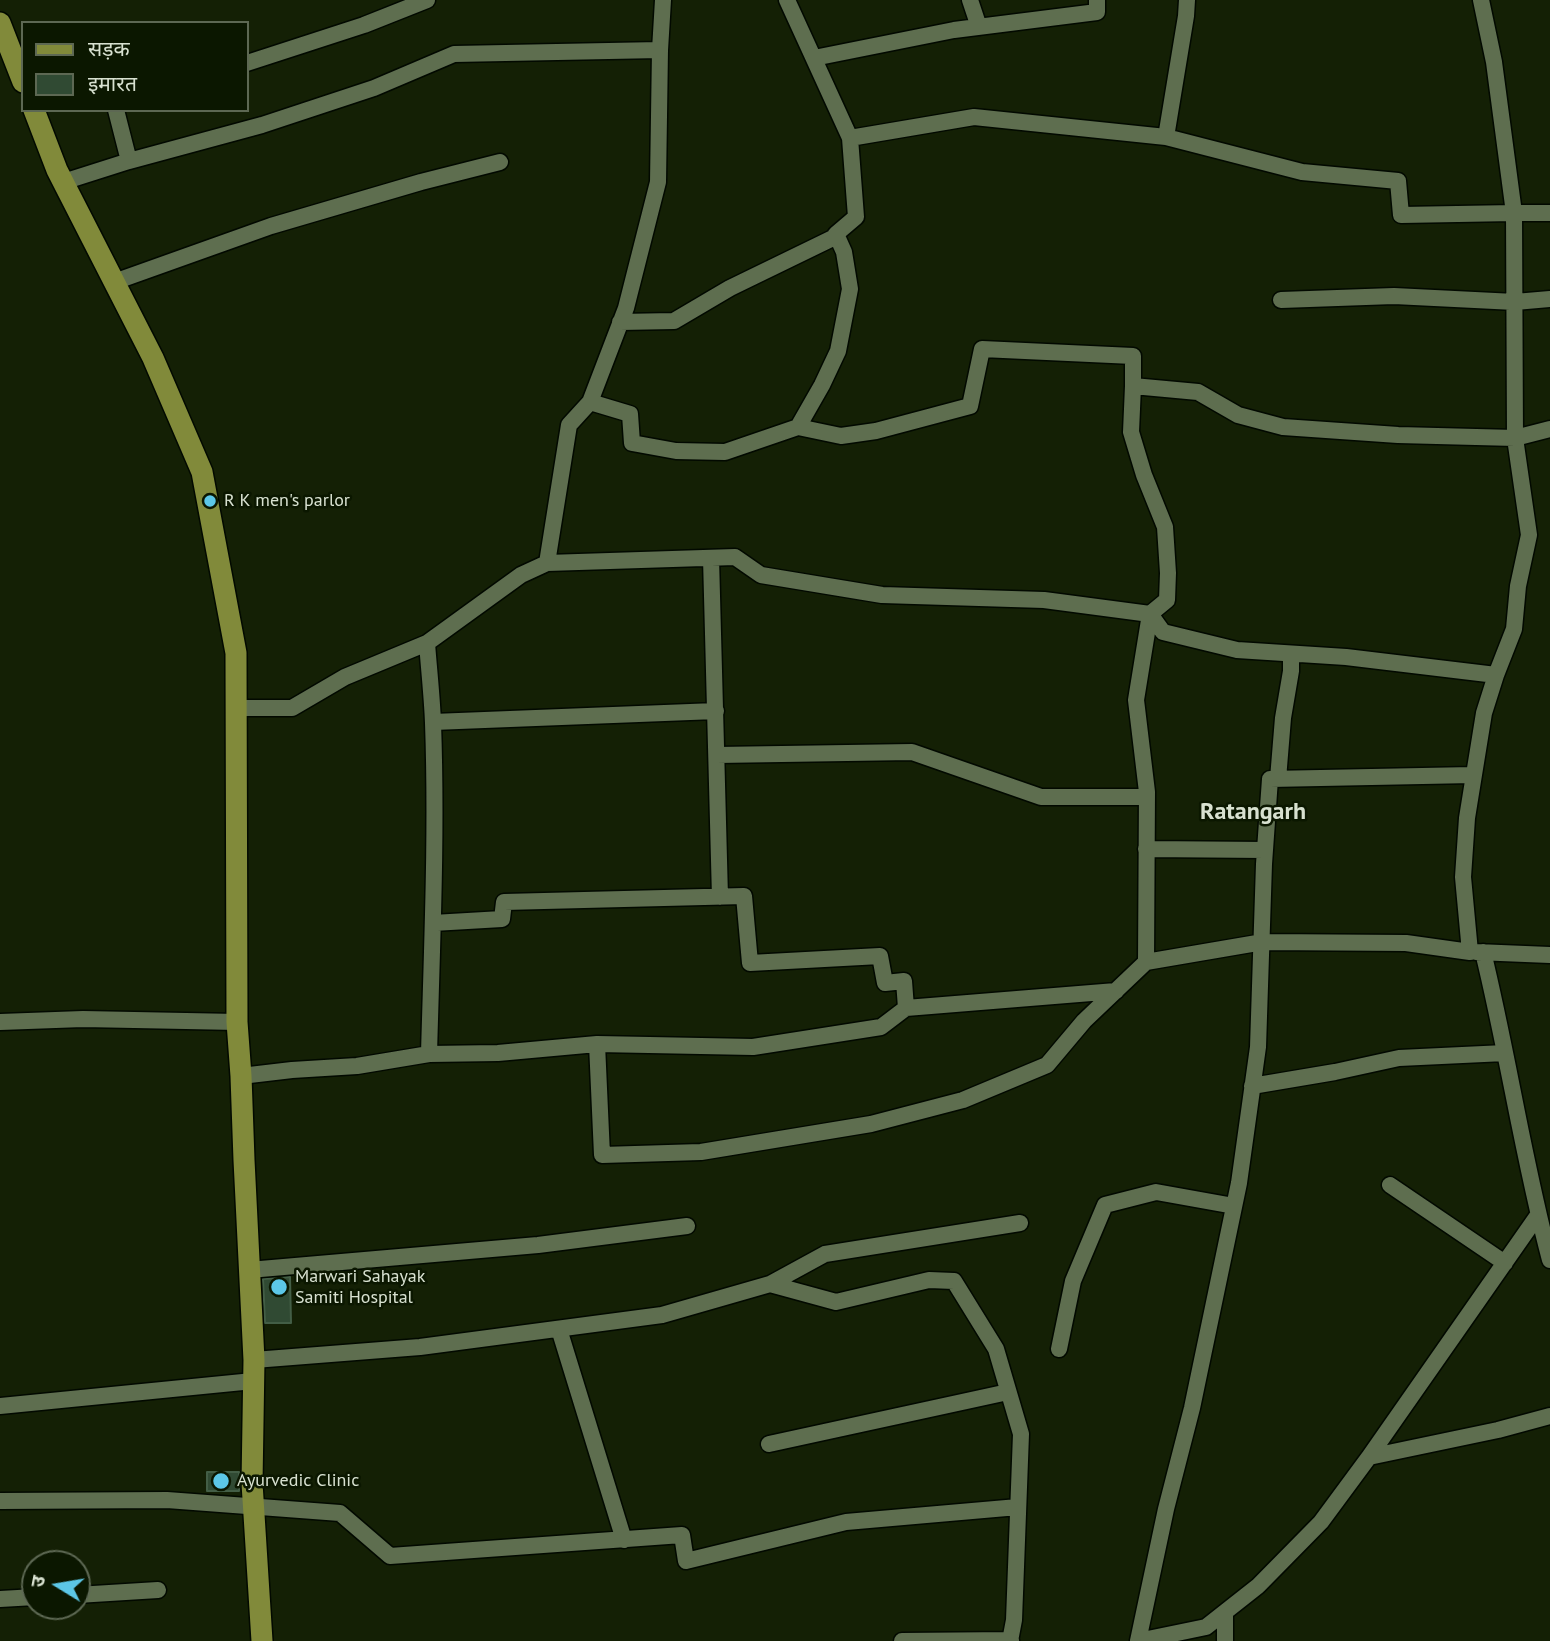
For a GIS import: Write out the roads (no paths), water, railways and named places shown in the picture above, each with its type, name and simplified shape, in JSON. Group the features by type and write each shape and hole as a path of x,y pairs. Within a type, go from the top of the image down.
{"main road":[{"path":"0,23 21,77"},
{"path":"35,112 62,182 153,358 202,472 236,653 237,1022 253,1370 253,1507 261,1641"}],"street":[{"path":"248,63 364,25 427,0"},
{"path":"547,563 569,425 590,402 626,308 659,182 663,0"},
{"path":"620,322 674,321 730,288 837,236 836,234 856,217 850,138 787,0"},
{"path":"970,0 979,27"},
{"path":"814,58 954,30 1097,12 1097,0"},
{"path":"1166,137 1187,0"},
{"path":"1481,0 1494,62 1514,214 1515,438 1529,535 1518,586 1514,629 1484,713 1467,818 1463,877 1477,952 1505,1052 1538,1215 1550,1260"},
{"path":"62,182 262,125 374,89 454,54 660,50"},
{"path":"117,112 129,161"},
{"path":"850,138 974,117 1166,137 1302,172 1398,181 1401,215 1550,213"},
{"path":"114,282 271,226 500,162"},
{"path":"798,427 822,386 838,351 850,289 844,252 837,236"},
{"path":"1281,300 1394,296 1515,302 1550,299"},
{"path":"590,402 630,414 632,443 676,451 725,452 798,427 841,436 876,431 970,406 982,349 1133,356 1131,432 1144,475 1165,527 1168,573 1167,600 1150,614 1136,700 1146,797 1146,962"},
{"path":"1133,386 1198,392 1238,415 1283,427 1398,435 1515,438 1550,429"},
{"path":"236,708 292,708 345,677 427,643 521,575 547,563 736,557 761,575 882,595 1044,600 1150,614 1163,632 1237,650 1346,657 1496,675"},
{"path":"711,558 720,897"},
{"path":"427,643 433,722 433,923 429,1054"},
{"path":"1278,779 1291,654"},
{"path":"433,722 716,711"},
{"path":"717,755 912,752 1041,797 1146,797"},
{"path":"1473,775 1269,779 1258,1047 1234,1206 1192,1408 1166,1509 1138,1641 1206,1627 1258,1586 1321,1522 1538,1215"},
{"path":"1146,849 1265,850"},
{"path":"433,923 502,919 504,902 744,896 750,963 880,957 885,983 904,981 906,1008"},
{"path":"597,1044 602,1155 701,1152 871,1124 963,1100 1047,1065 1084,1021 1146,962 1263,942 1406,943 1477,952 1550,955"},
{"path":"241,1076 357,1066 429,1054 499,1052 597,1044 753,1047 881,1027 906,1008 1116,991"},
{"path":"0,1021 83,1019 237,1022"},
{"path":"1252,1086 1399,1058 1505,1052"},
{"path":"1390,1185 1505,1263"},
{"path":"1059,1349 1073,1281 1105,1205 1156,1192 1234,1206"},
{"path":"0,1406 662,1315 771,1284 825,1254 1020,1223"},
{"path":"249,1270 538,1245 687,1226"},
{"path":"771,1284 836,1301 929,1280 954,1280 996,1349 1020,1434 1014,1620 1010,1640 902,1641"},
{"path":"559,1329 624,1540"},
{"path":"769,1444 1008,1392"},
{"path":"1369,1457 1498,1430 1550,1416"},
{"path":"0,1501 167,1500 340,1513 390,1556 682,1535 686,1561 846,1522 1018,1507"},
{"path":"91,1594 158,1590"},
{"path":"0,1599 21,1598"},
{"path":"1225,1612 1225,1641"}],"place":[{"name":"R K men's parlor","path":"210,501"},
{"name":"Marwari Sahayak Samiti Hospital","path":"279,1287"},
{"name":"Ayurvedic Clinic","path":"221,1481"}],"district":[{"name":"Ratangarh","path":"1253,812"}]}
